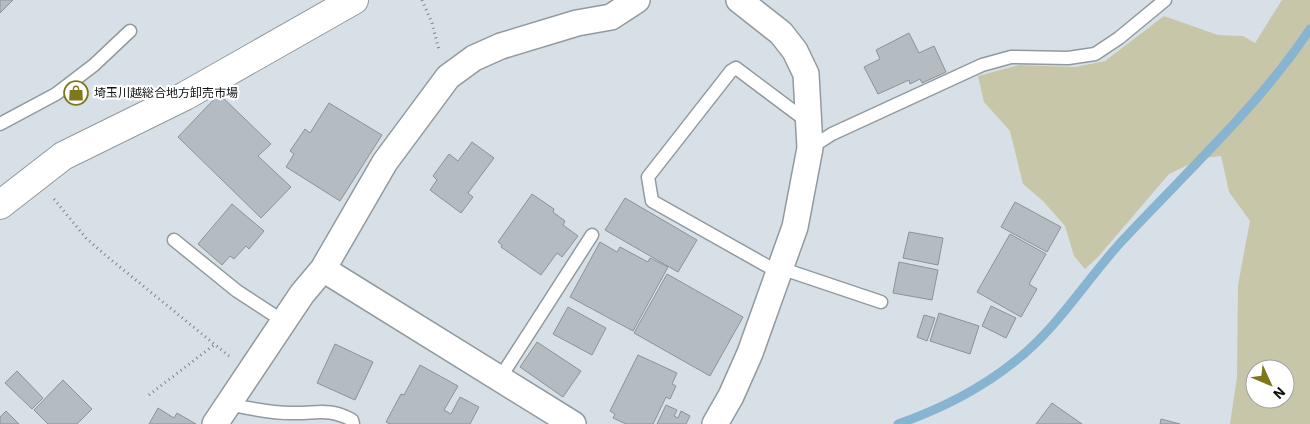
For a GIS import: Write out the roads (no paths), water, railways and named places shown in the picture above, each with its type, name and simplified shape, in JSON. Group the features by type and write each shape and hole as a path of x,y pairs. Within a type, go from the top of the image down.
{"street":[{"path":"0,205 63,156 185,96 354,0"},
{"path":"221,414 283,321 323,269 385,162 448,77 474,58 501,46 577,23 611,16 637,0"},
{"path":"715,424 732,396 750,353 795,227 810,148 806,74 795,51 781,33 739,0"},
{"path":"323,269 573,424"}],"lane":[{"path":"810,148 832,134 982,65 1010,57 1068,58 1095,54 1119,38 1165,0"},
{"path":"0,124 56,94 94,65 130,31"},
{"path":"808,122 736,68 731,71 648,177 652,201 779,270 881,302"},
{"path":"500,378 592,235"},
{"path":"174,240 237,291 283,321"},
{"path":"221,414 257,410 307,418 337,413 352,420 353,424"}],"waterway":[{"path":"898,424 929,412 973,390 1001,372 1030,349 1058,319 1122,241 1245,112 1290,58 1310,29"}],"place":[{"name":"埼玉川越総合地方卸売市場","path":"76,93"}]}
